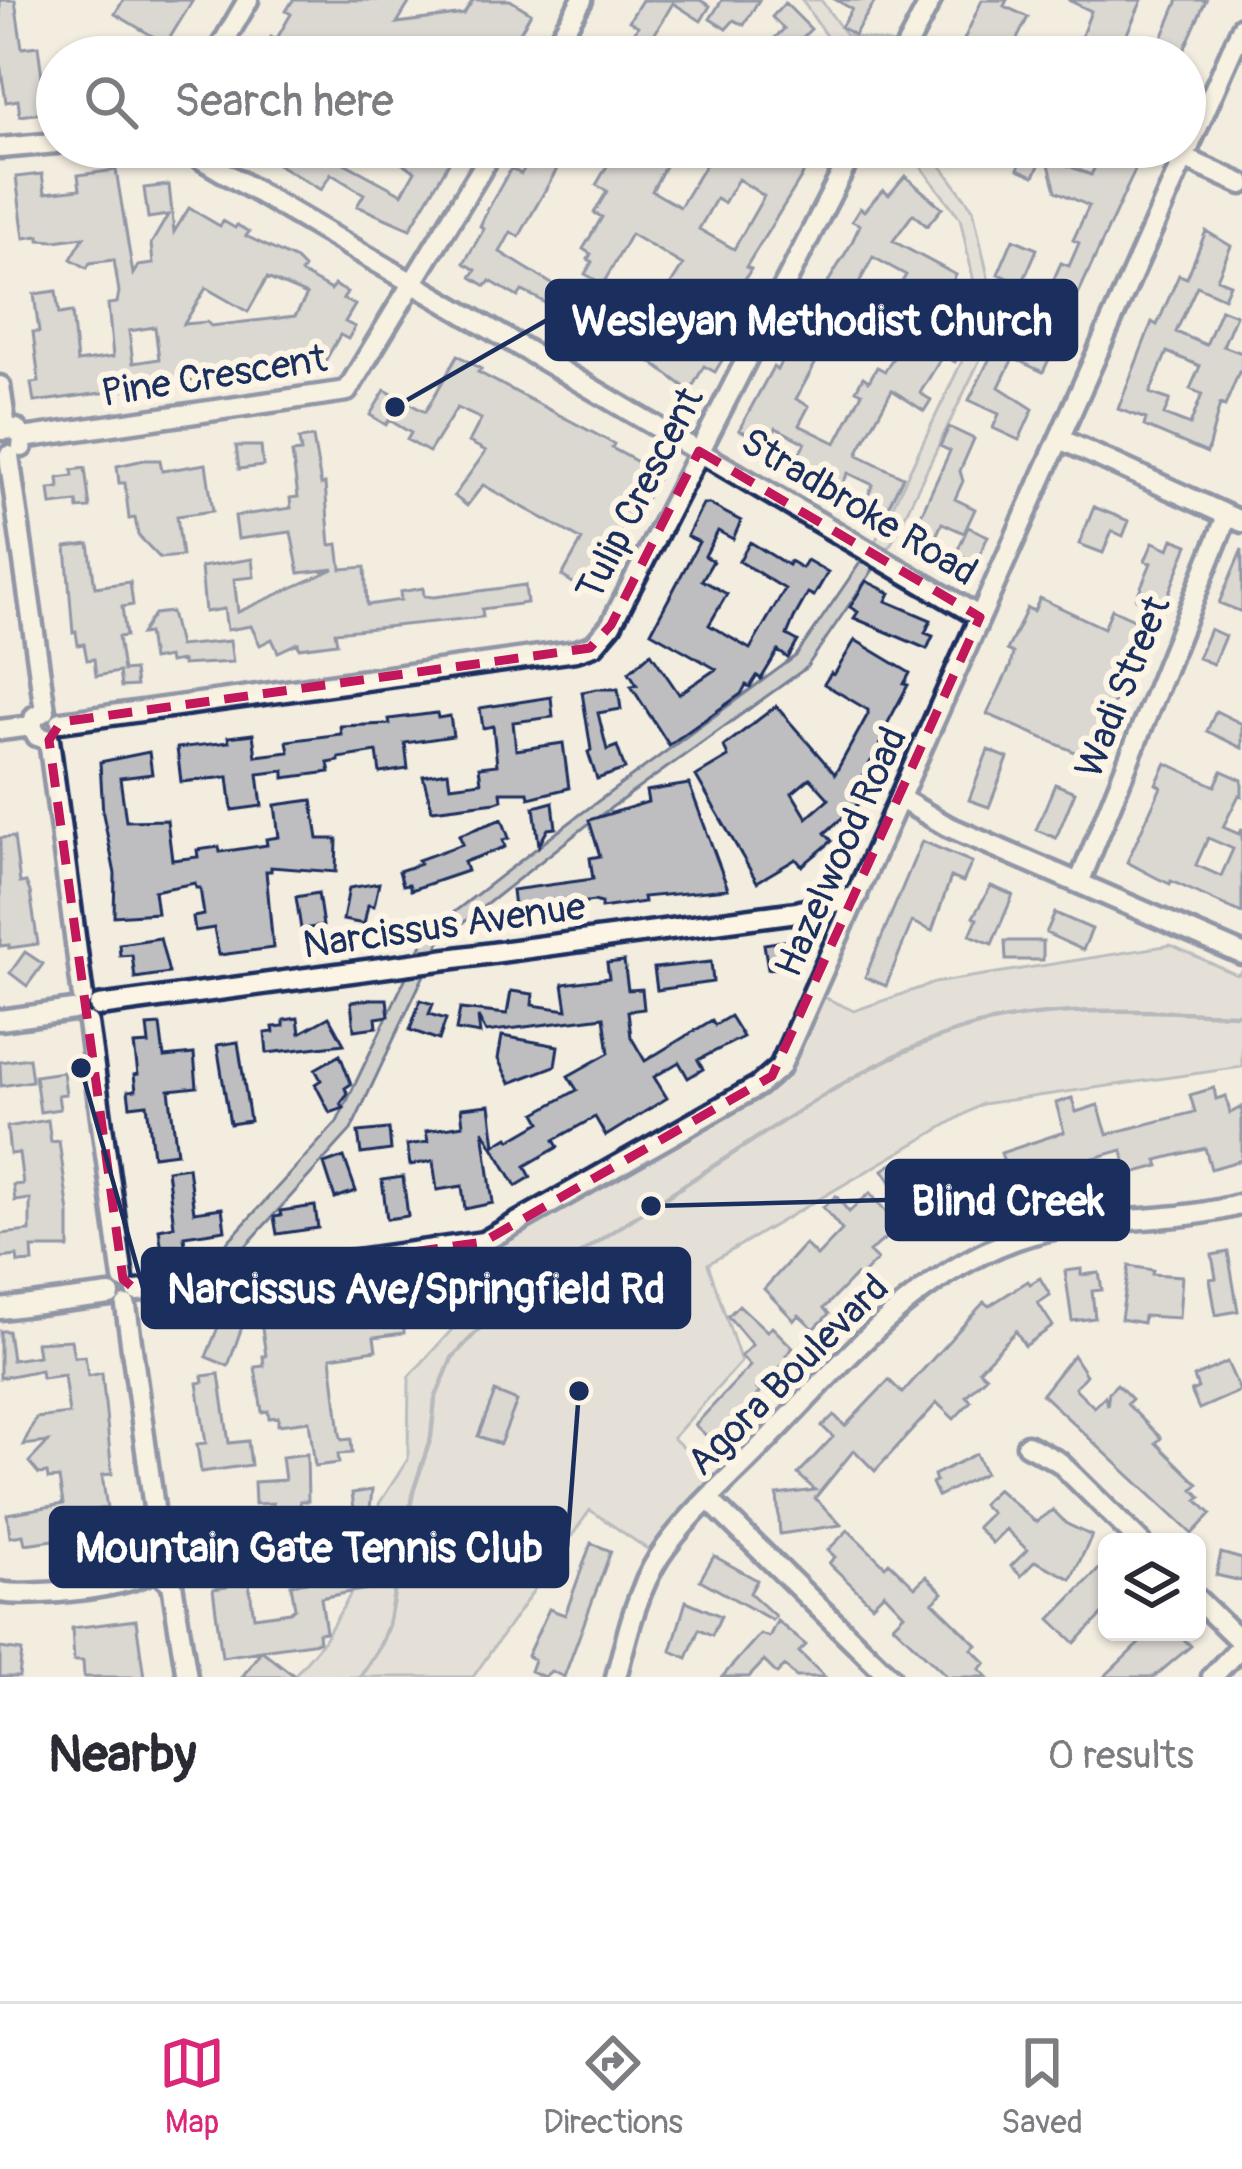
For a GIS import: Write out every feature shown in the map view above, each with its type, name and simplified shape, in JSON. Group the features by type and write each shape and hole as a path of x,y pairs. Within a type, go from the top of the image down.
{"street":[{"path":"227,36 248,0"},
{"path":"561,36 582,0"},
{"path":"912,36 931,0"},
{"name":"Hazelwood Road","path":"1206,109 1242,28"},
{"path":"5,151 36,146"},
{"name":"Stradbroke Road","path":"223,168 980,617"},
{"name":"Pine Crescent","path":"10,432 342,394 356,383 483,168"},
{"name":"Tulip Crescent","path":"0,730 590,648 611,625 844,168"},
{"name":"Hazelwood Road","path":"0,1309 456,1248 496,1236 772,1076 790,1048 1180,168"},
{"path":"1206,168 1242,184"},
{"path":"0,386 10,432 20,450 5,454 46,720 37,736 50,740 160,1551 155,1569 136,1579 38,1594 0,1592"},
{"path":"1060,440 1235,519"},
{"name":"Wadi Street","path":"1079,883 1235,519"},
{"path":"898,806 1242,954"},
{"name":"Narcissus Avenue","path":"0,1020 797,912 857,896"},
{"name":"Narcissus Avenue","path":"797,912 846,921"},
{"name":"Agora Boulevard","path":"616,1677 633,1614 651,1571 675,1536 887,1318 937,1278 1016,1239 1073,1224 1185,1216 1242,1204"},
{"path":"1027,1444 1060,1462 1131,1533"},
{"path":"710,1500 890,1677"},
{"path":"155,1569 172,1584 187,1677"},
{"path":"1206,1608 1242,1644 1212,1677"}],"highlighted area":[{"path":"699,451 980,617 772,1076 483,1242 137,1291 123,1279 49,740 61,722 590,648 611,625"}],"shaded area":[{"path":"802,0 821,0 852,36 826,36"},
{"path":"922,168 943,168 973,209 998,322 892,542 806,668 587,825 440,941 351,1130 215,1280 190,1283 337,1122 427,933 796,656 879,535 982,319 960,218"},
{"path":"1171,945 1237,975 1242,971 1242,1067 982,1104 708,1264 741,1362 673,1438 724,1484 659,1557 590,1510 473,1677 293,1677 322,1643 352,1592 380,1588 379,1504 408,1459 409,1377 472,1314 433,1251 470,1245 758,1086 815,993 854,1011 934,983"}],"building":[{"path":"0,0 15,0 22,48 36,46 36,114 20,116 18,100 6,102 0,63"},
{"path":"123,0 193,0 171,36 152,36 115,14"},
{"path":"293,0 411,0 397,23 464,14 473,0 510,0 531,13 518,36 278,36 291,14 286,11"},
{"path":"642,0 700,0 710,6 701,21 673,3 653,36 632,36 638,26 629,21"},
{"path":"722,0 759,0 744,25 734,20 726,29 710,19"},
{"path":"836,0 876,0 854,35 841,27 852,9"},
{"path":"982,0 1007,0 1004,6 1028,17 1018,36 966,36"},
{"path":"1068,0 1142,0 1126,36 1082,36 1091,11"},
{"path":"1178,0 1206,0 1190,36 1163,36"},
{"path":"785,3 811,29 804,36 777,36 784,29 772,17"},
{"path":"284,168 354,168 402,194 415,171 410,168 446,168 410,229 357,206 364,194 331,174 321,190"},
{"path":"511,168 521,174 525,168 558,168 519,237 511,232 500,252 612,321 632,289 650,300 636,323 659,337 675,312 659,303 683,265 631,234 603,284 585,274 592,262 591,254 583,249 602,217 594,213 607,191 596,185 606,168 664,168 652,191 680,207 703,168 805,168 746,267 751,269 735,296 714,284 691,320 723,339 715,352 724,357 715,372 704,366 690,391 617,337 615,342 603,335 599,342 555,319 559,312 537,298 522,291 518,297 490,281 486,286 471,277 476,270 464,263","holes":["738,179 764,196 734,249 699,229 716,199 724,203"]},
{"path":"1050,168 1074,168 1091,175 1094,168 1136,168 1047,351 1052,353 1043,372 1013,358 999,387 1033,409 1019,440 993,428 999,414 969,400 1012,314 1005,310 1014,292 1042,305 1061,263 1069,266 1079,243 1073,240 1089,206 1056,191"},
{"path":"116,170 133,274 138,266 153,264 151,244 168,215 148,218 144,188 169,185 174,232 189,208 220,226 223,221 237,225 249,232 246,236 296,260 304,268 301,273 331,290 334,285 347,292 343,299 355,305 345,322 355,327 348,339 340,335 324,363 234,371 34,402 31,383 39,382 33,332 39,332 34,294 56,291 59,314 72,312 77,362 113,357 108,304 117,303 119,292 114,260 90,263 87,268 71,259 84,237 24,238 16,177 42,174 45,193 80,189 78,175","holes":["267,278 307,295 295,316 211,326 207,322 184,324 206,288 248,312","155,327 159,359 133,363 129,331"]},
{"path":"905,176 942,208 927,226 913,214 893,241 956,275 953,281 976,294 972,300 979,313 955,362 943,355 920,393 931,400 924,411 892,390 859,450 858,455 903,477 887,509 866,499 873,485 848,473 842,485 819,479 823,473 796,460 805,443 776,428 769,442 739,430 773,367 777,370 792,329 798,332 851,244 860,225 852,221 860,208 864,211 883,190 889,195","holes":["873,257 906,275 886,309 891,312 886,321 907,334 885,371 877,367 869,381 863,377 856,390 862,393 836,443 799,425 809,406 796,399"]},
{"path":"1206,231 1231,246 1217,279 1230,284 1224,298 1197,286 1176,332 1206,345 1221,309 1236,315 1223,346 1242,353 1242,373 1225,406 1220,404 1207,453 1144,426 1146,419 1118,409 1152,322 1157,325 1179,275 1187,278","holes":["1167,352 1200,366 1190,389 1202,394 1190,425 1164,415 1170,400 1150,393"]},
{"path":"1013,239 1037,249 1022,284 998,274"},
{"path":"458,355 481,369 478,372 614,444 612,448 660,474 635,519 629,516 615,543 621,546 615,558 604,556 581,588 562,576 582,540 483,485 467,506 454,496 486,451 469,442 481,419 457,408 429,452 407,440 411,433 370,415 385,390 425,412"},
{"path":"949,427 974,439 960,471 963,481 955,499 975,509 964,533 942,523 934,541 914,530 950,451 940,446"},
{"path":"313,437 321,485 325,484 330,545 338,544 341,569 365,567 367,605 401,600 400,592 423,588 424,596 434,597 525,585 527,603 482,609 483,617 335,632 337,643 299,648 298,643 278,652 272,639 260,645 251,626 227,630 224,609 205,612 201,567 252,559 254,577 234,579 238,612 334,569 299,573 291,532 238,539 235,516 291,508 290,498 298,497 292,453 301,452 299,439"},
{"path":"236,446 261,446 263,466 239,469"},
{"path":"160,460 162,471 206,464 213,511 177,516 182,556 160,558 138,535 135,518 129,519 125,483 119,483 117,466"},
{"path":"85,468 90,508 78,509 77,502 51,505 49,489 59,488 58,478"},
{"path":"703,504 741,521 733,539 718,531 705,556 713,561 702,580 727,594 709,625 750,649 785,589 739,561 750,542 788,565 790,561 802,568 807,560 828,572 814,596 808,593 794,618 787,635 798,641 788,658 778,651 761,679 757,676 750,687 746,685 741,694 669,745 631,686 637,685 629,672 651,653 679,694 716,669 651,632 699,542 687,536"},
{"path":"1094,507 1129,521 1123,536 1112,531 1103,553 1079,544"},
{"path":"968,527 988,536 976,563 956,554"},
{"path":"1173,539 1188,545 1162,610 1136,599 1151,563 1145,561 1153,542 1169,549"},
{"path":"89,544 95,587 130,582 133,605 122,607 126,636 118,637 123,671 134,670 136,686 121,687 119,672 96,676 94,659 87,660 84,644 78,645 73,633 66,547"},
{"path":"1242,549 1242,612 1219,603"},
{"path":"866,581 890,593 886,601 931,620 925,633 933,636 927,649 854,618 858,612 850,607"},
{"path":"1040,598 1104,628 1112,609 1136,620 1127,640 1139,646 1130,665 1110,671 1118,692 1089,758 987,714 1010,667 1013,653 1007,650 1027,608 1034,611"},
{"path":"171,612 179,646 230,641 233,662 182,665 182,661 169,663 168,657 152,660 148,633 141,634 154,614"},
{"path":"1210,629 1225,636 1213,664 1198,658"},
{"path":"855,640 910,673 878,750 855,787 858,791 852,797 858,804 825,833 832,841 802,866 796,859 757,882 696,776 728,757 724,746 776,706 835,774 868,710 824,684","holes":["810,778 829,799 807,818 792,793"]},
{"path":"618,689 621,709 598,713 607,750 617,746 625,769 597,779 588,752 582,692"},
{"path":"551,697 553,717 513,722 516,750 563,743 569,788 529,798 528,792 501,792 502,800 496,802 432,810 423,776 448,772 450,786 481,782 479,767 497,765 493,726 483,728 480,708"},
{"path":"1216,711 1242,724 1242,748 1207,731"},
{"path":"437,713 438,718 450,716 453,736 405,743 408,769 380,773 377,752 339,758 328,763 330,772 284,778 284,771 258,774 262,806 232,810 228,777 181,782 177,748 253,734 256,756 289,752 287,741 341,734 340,726 390,724 389,719"},
{"path":"988,750 1008,758 989,807 969,800"},
{"path":"149,752 152,774 120,778 126,821 167,820 172,860 198,857 197,850 219,847 220,852 267,845 266,839 279,837 275,805 312,800 318,839 337,839 336,872 271,867 266,871 273,948 219,955 214,928 195,931 193,917 204,915 195,883 154,891 157,913 114,916 115,874 103,814 100,762"},
{"path":"1166,763 1215,786 1222,771 1242,780 1242,796 1223,827 1239,834 1242,828 1242,913 1127,862 1161,787 1156,784","holes":["1208,838 1233,849 1221,876 1196,865"]},
{"path":"689,784 728,889 643,897 644,902 601,908 594,901 531,910 531,905 514,907 512,890 593,879 590,858 600,856 589,820 648,802 646,791"},
{"path":"1055,784 1075,792 1056,838 1036,830"},
{"path":"553,802 556,828 548,829 539,845 534,807"},
{"path":"502,819 509,838 503,840 505,847 464,862 467,871 411,890 409,884 403,885 399,871 463,844 459,835"},
{"path":"14,837 20,883 26,882 30,892 38,944 9,948 0,946 0,838"},
{"path":"922,841 972,862 963,882 951,877 932,931 912,922 886,986 865,977"},
{"path":"379,883 364,924 343,920 349,888"},
{"path":"991,886 1013,895 992,944 970,935 977,919 973,917"},
{"path":"318,893 323,926 301,929 296,897"},
{"path":"1055,913 1092,929 1083,950 1046,933"},
{"path":"160,938 169,973 135,978 132,955 120,956 119,944"},
{"path":"791,940 789,966 768,969 764,944"},
{"path":"1005,941 1043,941 1043,960 1006,960"},
{"path":"25,952 43,964 27,986 10,973"},
{"path":"624,961 628,990 642,989 644,1009 628,1011 631,1037 645,1061 712,1020 715,1025 730,1016 743,1037 698,1060 703,1069 688,1078 679,1062 654,1077 667,1098 606,1136 595,1117 554,1140 558,1147 525,1166 531,1177 516,1186 483,1130 493,1203 465,1209 462,1186 437,1190 433,1161 410,1165 407,1145 428,1142 426,1131 463,1125 461,1108 490,1105 495,1145 510,1140 541,1122 536,1113 577,1090 568,1076 609,1053 604,1017 486,1032 478,1017 480,1034 456,1030 460,1009 507,1014 511,991 533,994 532,1005 567,1010 563,984 609,978 607,963"},
{"path":"711,962 713,982 657,990 654,968"},
{"path":"387,999 389,1016 376,1018 377,1027 354,1030 351,1002"},
{"path":"420,1000 433,1004 429,1014 446,1019 439,1040 410,1030"},
{"path":"329,1017 344,1044 267,1053 265,1033 284,1026 284,1020 298,1018 300,1033"},
{"path":"160,1025 164,1057 194,1054 197,1087 169,1090 177,1153 153,1156 147,1104 130,1106 128,1091 136,1090 134,1045 149,1044 147,1026"},
{"path":"502,1036 558,1046 555,1066 510,1083 498,1059"},
{"path":"238,1042 250,1121 230,1124 217,1045"},
{"path":"340,1055 351,1084 345,1088 344,1108 330,1113 315,1084 321,1080 315,1069"},
{"path":"29,1058 32,1081 1,1086 0,1062"},
{"path":"63,1072 66,1094 58,1095 60,1109 40,1112 35,1076"},
{"path":"1214,1088 1216,1099 1226,1096 1230,1113 1242,1107 1242,1160 1211,1169 1205,1148 1157,1160 1159,1166 1129,1174 1122,1150 1090,1159 1094,1174 1014,1190 1012,1185 983,1194 963,1207 961,1203 923,1230 883,1170 897,1161 910,1181 915,1178 922,1189 968,1163 973,1175 1005,1165 1001,1153 1064,1132 1056,1103 1072,1098 1076,1112 1098,1105 1107,1134 1195,1112 1190,1095"},
{"path":"48,1120 51,1142 59,1141 69,1248 32,1248 33,1262 18,1263 17,1256 0,1258 0,1234 30,1231 30,1199 15,1201 13,1185 23,1184 19,1153 10,1154 7,1127"},
{"path":"389,1129 391,1150 361,1154 358,1132"},
{"path":"344,1157 356,1191 335,1198 324,1164"},
{"path":"188,1167 194,1212 222,1208 225,1230 184,1236 186,1255 163,1259 159,1229 174,1226 167,1170"},
{"path":"403,1177 408,1216 387,1219 382,1180"},
{"path":"870,1193 899,1227 869,1252 877,1260 824,1308 829,1314 814,1329 799,1315 794,1320 764,1289 805,1244 817,1256 842,1230 823,1207 836,1196 849,1212"},
{"path":"315,1206 318,1228 277,1234 274,1217 281,1216 280,1211"},
{"path":"1228,1252 1238,1311 1216,1315 1212,1255"},
{"path":"1129,1266 1182,1276 1179,1318 1144,1316 1143,1323 1121,1319"},
{"path":"1081,1269 1081,1275 1099,1273 1102,1290 1092,1291 1095,1318 1072,1321 1065,1271"},
{"path":"1040,1278 1050,1295 1038,1303 1053,1326 1025,1346 1016,1331 979,1370 986,1376 966,1396 971,1401 954,1419 937,1403 875,1471 854,1450 815,1498 841,1525 780,1534 777,1495 815,1490 798,1474 833,1437 822,1426 834,1415 845,1426 889,1380 902,1393 984,1302 989,1306"},
{"path":"441,1295 444,1322 404,1327 404,1333 374,1337 376,1350 331,1357 340,1434 342,1440 351,1439 352,1453 338,1454 339,1463 315,1466 309,1421 278,1425 278,1417 269,1418 268,1411 262,1412 255,1367 264,1366 266,1356 259,1308 358,1299 368,1310"},
{"path":"739,1305 793,1348 786,1355 790,1358 713,1442 695,1425 750,1366 741,1356 752,1345 728,1316"},
{"path":"223,1315 243,1324 228,1366 206,1357"},
{"path":"0,1331 8,1331 12,1360 38,1356 36,1342 71,1340 74,1357 85,1356 88,1376 102,1373 112,1474 102,1475 107,1508 87,1511 91,1541 25,1544 23,1535 10,1537 7,1514 63,1504 59,1478 48,1479 47,1473 39,1474 29,1462 48,1442 23,1445 36,1418 69,1414 64,1375 42,1378 41,1370 0,1378"},
{"path":"1073,1355 1086,1375 1075,1388 1094,1407 1105,1396 1107,1406 1109,1392 1117,1384 1132,1399 1127,1404 1161,1438 1156,1443 1198,1484 1193,1489 1201,1497 1197,1500 1211,1514 1191,1533 1042,1394"},
{"path":"1227,1362 1240,1391 1199,1409 1191,1391 1198,1388 1194,1377"},
{"path":"219,1374 229,1443 248,1441 251,1465 201,1472 197,1444 206,1443 197,1383 203,1382 202,1376"},
{"path":"495,1392 517,1401 500,1444 478,1436"},
{"path":"307,1454 308,1501 300,1501 303,1529 333,1525 332,1514 354,1509 352,1493 372,1490 367,1539 354,1541 363,1581 360,1590 321,1598 326,1632 318,1633 319,1642 261,1650 296,1677 242,1677 261,1651 222,1657 213,1589 226,1587 221,1579 243,1576 244,1584 249,1583 254,1617 290,1612 295,1608 291,1585 306,1582 305,1577 331,1573 327,1544 292,1545 293,1550 261,1554 258,1535 274,1533 273,1503 255,1504 254,1482 285,1480 282,1457"},
{"path":"976,1454 985,1473 938,1496 934,1475"},
{"path":"997,1489 1036,1522 1053,1510 1067,1524 1092,1536 1071,1579 1035,1561 1021,1576 1011,1566 1027,1550 1006,1529 992,1543 977,1527 991,1513 982,1504"},
{"path":"848,1530 915,1587 926,1576 943,1593 933,1602 977,1645 972,1649 986,1663 980,1669 988,1677 948,1677 893,1625 904,1614 884,1593 872,1605 829,1563 835,1557 828,1550"},
{"path":"591,1543 611,1551 564,1677 551,1671 544,1677 530,1671 534,1660 527,1656 549,1609 565,1615"},
{"path":"1221,1553 1242,1559 1242,1581 1216,1575"},
{"path":"714,1556 757,1580 750,1593 775,1616 772,1620 700,1580"},
{"path":"1098,1570 1098,1619 1075,1643 1050,1619"},
{"path":"686,1601 721,1616 712,1635 699,1629 687,1658 671,1651"},
{"path":"136,1620 144,1677 84,1677 83,1661 74,1661 72,1628"},
{"path":"777,1621 806,1645 799,1652 825,1677 796,1677 785,1666 777,1674 764,1661 749,1677 722,1677 760,1634 769,1637"},
{"path":"1142,1641 1186,1641 1191,1646 1154,1677 1104,1677"},
{"path":"0,1648 22,1651 19,1677 0,1677"}],"waterway":[{"path":"360,1677 388,1625 413,1492 431,1437 435,1399 452,1358 494,1313 792,1115 924,1043 996,1021 1057,1013 1242,1014"}],"place":[{"name":"Wesleyan Methodist Church","path":"395,407"},
{"name":"Narcissus Ave/Springfield Rd","path":"81,1068"},
{"name":"Blind Creek","path":"651,1206"},
{"name":"Mountain Gate Tennis Club","path":"579,1391"}]}
